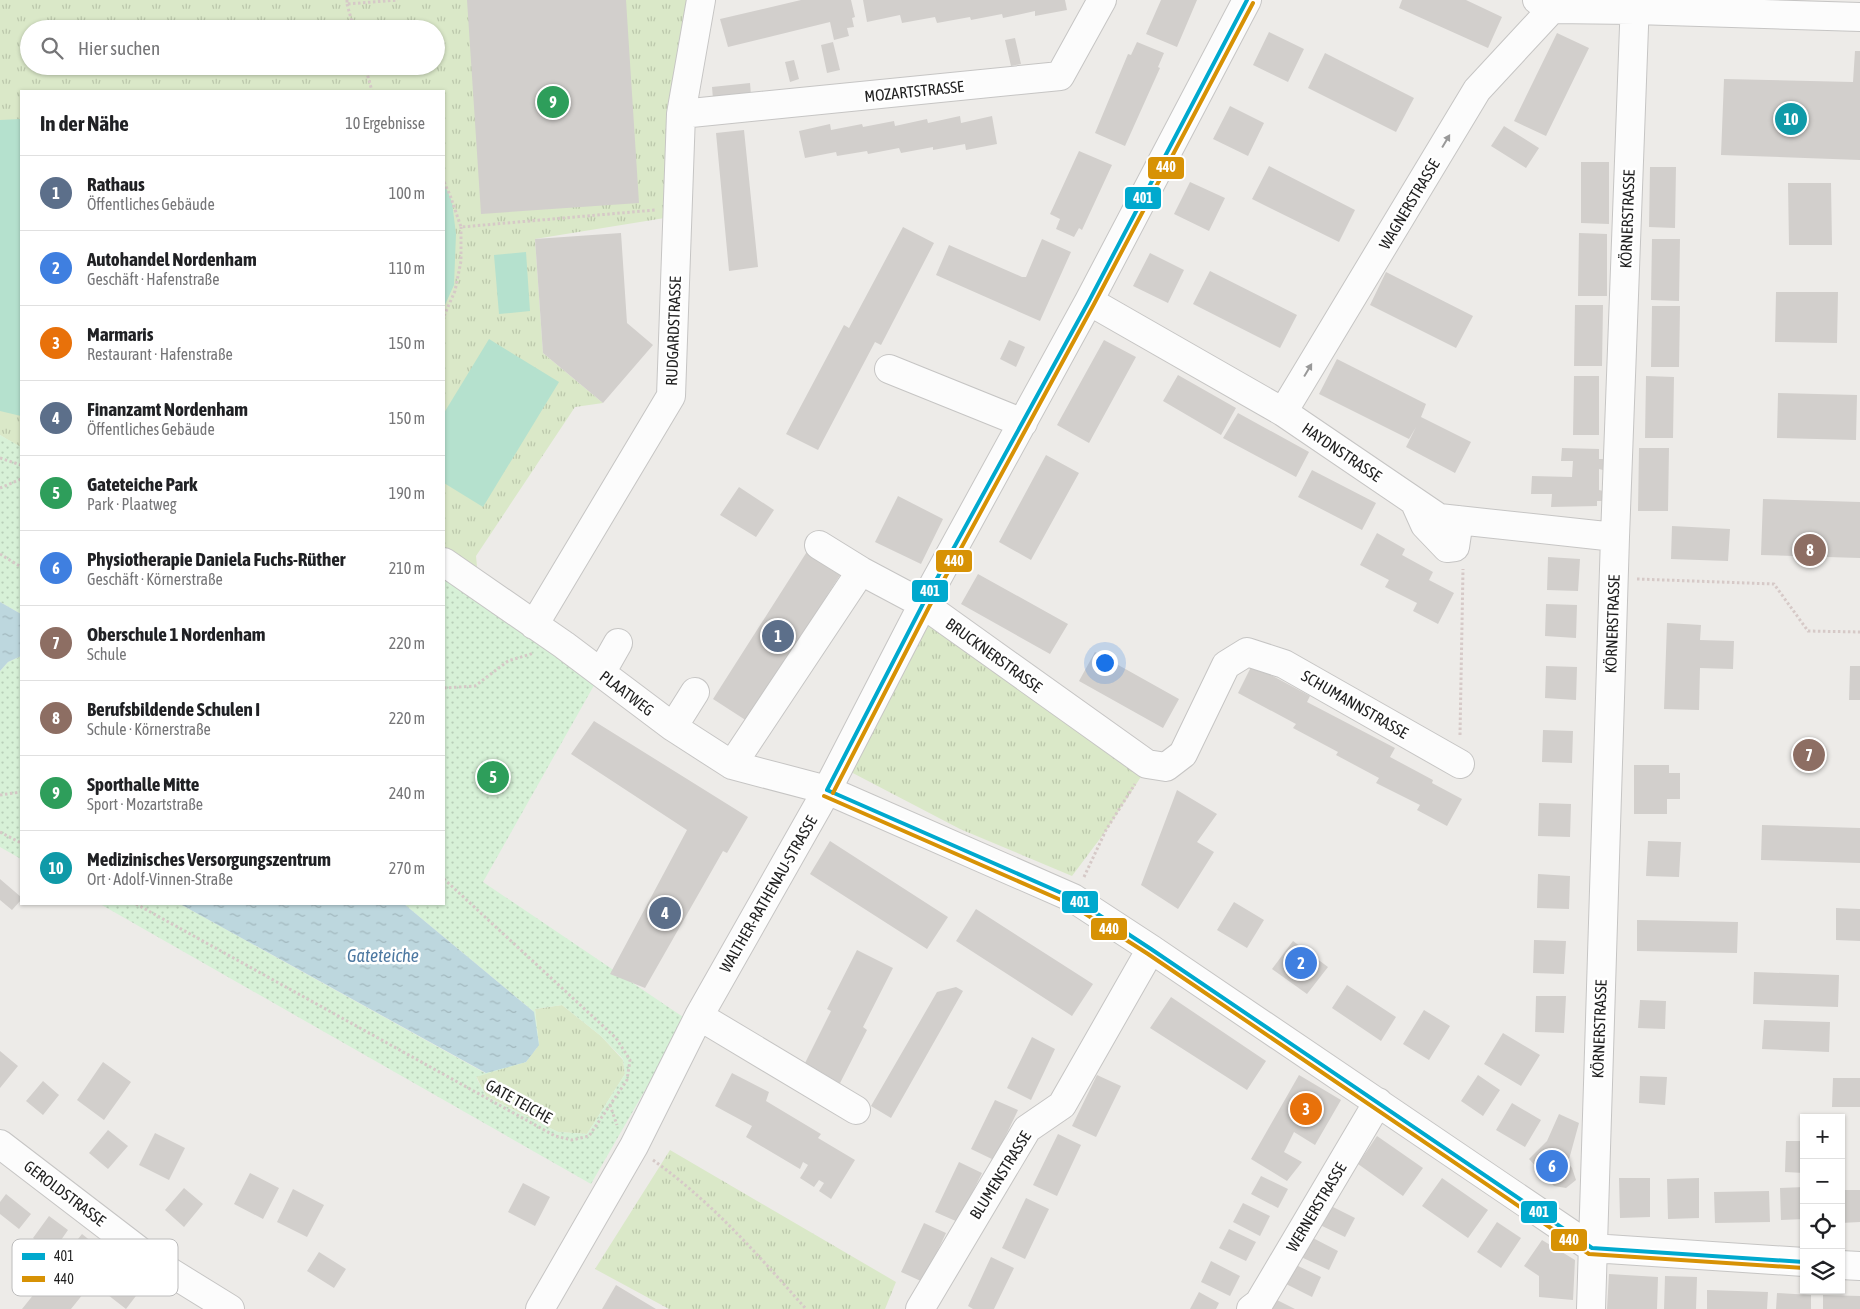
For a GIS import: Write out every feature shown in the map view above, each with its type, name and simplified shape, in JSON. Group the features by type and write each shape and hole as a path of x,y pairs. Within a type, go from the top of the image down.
{"street":[{"name":"RUDGARDSTRASSE","path":"534,626 670,396 681,114 701,0"},
{"name":"MOZARTSTRASSE","path":"681,114 1060,76 1102,0"},
{"name":"WALTHER-RATHENAU-STRASSE","path":"540,1309 634,1146 699,1016 828,790 923,604 1089,302 1247,0"},
{"path":"1545,5 1635,5 1860,17"},
{"name":"WAGNERSTRASSE","path":"1283,412 1477,90 1545,5"},
{"name":"KÖRNERSTRASSE","path":"1591,1309 1615,537 1635,5"},
{"name":"HAYDNSTRASSE","path":"1089,302 1283,412 1439,518 1457,533 1615,537"},
{"path":"889,369 1023,423"},
{"name":"BRUCKNERSTRASSE","path":"819,546 923,604 1157,766"},
{"name":"PLAATWEG","path":"445,563 564,645 673,727 732,765 828,790 1073,898 1152,949 1592,1248"},
{"path":"732,765 861,571"},
{"path":"601,673 618,643"},
{"name":"SCHUMANNSTRASSE","path":"1157,766 1183,754 1226,665 1247,652 1284,664 1460,764"},
{"path":"673,727 695,692"},
{"name":"BLUMENSTRASSE","path":"920,1309 1027,1129 1062,1105 1152,949"},
{"path":"699,1016 856,1110"},
{"name":"WERNERSTRASSE","path":"1251,1309 1259,1303 1378,1102"},
{"name":"GEROLDSTRASSE","path":"0,1144 124,1239"},
{"path":"1592,1248 1800,1262"},
{"path":"1845,1265 1860,1266"},
{"name":"GEROLDSTRASSE","path":"178,1277 230,1309"}],"path":[{"path":"352,20 347,2 398,0"},
{"path":"368,75 372,90"},
{"path":"445,184 462,227 462,262 445,314"},
{"path":"462,227 678,207"},
{"path":"0,458 20,465"},
{"path":"0,488 20,479"},
{"path":"1457,533 1464,557 1460,764"},
{"path":"0,554 20,566"},
{"path":"1614,578 1774,584 1808,630 1860,632"},
{"path":"445,688 475,686 508,661 564,645"},
{"path":"1073,898 1106,830 1157,766"},
{"path":"0,795 20,792"},
{"path":"0,832 20,842"},
{"name":"GATE TEICHE","path":"138,905 555,1136 572,1140 589,1136 627,1080 630,1060 616,1038 445,880"},
{"path":"634,1146 683,1182 732,1227 806,1309"}],"green space":[{"path":"0,0 701,0 677,216 535,239 543,353 603,403 575,407 476,556 479,588 445,569 445,90 20,90 20,447 0,435"},
{"path":"20,119 20,416 0,411 0,120"},
{"path":"445,185 452,202 456,234 454,285 445,305"},
{"path":"526,252 530,311 499,314 494,255"},
{"path":"489,339 559,382 483,507 445,484 445,411"},
{"path":"0,435 20,446 20,613 0,602"},
{"path":"445,577 601,673 483,882 686,1019 591,1184 102,905 182,905 485,1073 534,1012 405,905 445,905","holes":["562,1005 601,1036 623,1059 625,1074 587,1134 558,1132 486,1096 476,1077 526,1062 539,1045 535,1009"]},
{"path":"927,611 1148,766 1105,832 1072,876 960,829 847,770"},
{"path":"20,656 20,858 0,847 0,671 8,662"},
{"path":"562,1005 601,1036 623,1060 625,1074 587,1134 558,1132 486,1096 476,1076 526,1062 539,1045 535,1009"},
{"path":"670,1150 896,1282 885,1309 669,1309 595,1269"}],"water":[{"path":"0,602 20,613 20,656 8,662 0,671"},
{"name":"Gateteiche","path":"182,905 405,905 534,1012 539,1045 526,1062 486,1073"}],"building":[{"path":"467,0 626,0 639,203 481,214"},
{"path":"801,0 851,0 855,17 852,18 854,27 847,28 849,36 834,40 830,22 728,47 720,19"},
{"path":"863,0 1065,0 1067,10 1035,16 1035,11 1003,18 1002,14 971,20 970,17 937,23 935,17 902,23 900,15 867,22"},
{"path":"1161,0 1197,0 1177,47 1146,34"},
{"path":"1402,0 1466,0 1502,17 1488,48 1399,8"},
{"path":"1269,32 1304,49 1288,82 1253,65"},
{"path":"1557,33 1589,48 1546,136 1514,121"},
{"path":"1015,38 1021,64 1011,66 1005,40"},
{"path":"833,42 840,70 827,73 821,45"},
{"path":"1137,42 1164,53 1158,67 1160,68 1125,146 1095,133 1128,54 1131,55"},
{"path":"1855,51 1860,51 1860,160 1721,155 1724,79 1853,82"},
{"path":"1325,53 1414,98 1396,132 1308,88"},
{"path":"794,60 799,79 790,82 785,62"},
{"path":"750,83 751,95 713,99 712,87"},
{"path":"1230,106 1264,123 1248,156 1213,139"},
{"path":"960,116 961,123 992,116 997,144 966,150 965,144 901,153 899,148 868,154 867,151 837,156 836,152 805,158 799,131 830,124 831,130 862,124 863,127 894,121 895,126 927,119 928,123"},
{"path":"1504,126 1539,148 1526,168 1491,146"},
{"path":"744,130 758,267 729,271 716,133"},
{"path":"1079,151 1112,165 1082,230 1079,228 1074,237 1056,229 1060,219 1050,214"},
{"path":"1581,162 1609,162 1609,224 1581,223"},
{"path":"1269,166 1355,210 1339,242 1252,199"},
{"path":"1650,167 1676,167 1675,228 1649,227"},
{"path":"1190,182 1225,198 1209,231 1174,214"},
{"path":"1788,183 1831,183 1832,245 1789,245"},
{"path":"903,227 934,243 881,345 875,342 818,450 786,434 844,325 849,328"},
{"path":"621,233 627,323 653,345 603,403 543,353 535,239"},
{"path":"1579,233 1607,234 1607,296 1578,296"},
{"path":"1042,239 1071,252 1040,321 936,275 949,245 1022,277 1026,277"},
{"path":"1652,239 1680,239 1679,301 1651,300"},
{"path":"1150,253 1184,270 1168,303 1133,286"},
{"path":"1210,271 1297,315 1280,348 1193,304"},
{"path":"1386,272 1473,316 1456,348 1370,305"},
{"path":"1776,292 1838,292 1837,343 1775,342"},
{"path":"1575,305 1603,305 1602,366 1574,366"},
{"path":"1652,306 1680,306 1679,367 1651,367"},
{"path":"1009,340 1025,347 1016,367 1000,359"},
{"path":"1104,340 1136,357 1089,443 1057,425"},
{"path":"1337,359 1426,404 1421,417 1471,442 1455,473 1406,447 1416,427 1409,439 1319,394"},
{"path":"1178,375 1236,408 1221,435 1163,401"},
{"path":"1574,376 1599,376 1599,435 1573,435"},
{"path":"1646,376 1674,377 1673,438 1645,438"},
{"path":"1778,393 1857,395 1856,440 1777,438"},
{"path":"1238,413 1309,452 1296,477 1223,438"},
{"path":"1562,448 1599,449 1599,459 1603,459 1603,470 1599,469 1599,490 1603,491 1602,501 1597,501 1597,506 1551,507 1552,494 1531,494 1532,476 1572,477 1573,461 1561,461"},
{"path":"1639,448 1669,448 1668,511 1638,511"},
{"path":"1046,455 1079,473 1031,560 999,542"},
{"path":"1312,470 1376,503 1362,530 1298,497"},
{"path":"739,487 774,510 756,537 720,515"},
{"path":"898,496 943,519 921,564 875,542"},
{"path":"1763,499 1860,502 1860,558 1761,555"},
{"path":"1672,526 1730,529 1728,561 1671,559"},
{"path":"1377,533 1405,549 1402,555 1433,572 1429,580 1454,593 1438,624 1413,611 1417,603 1385,587 1389,580 1360,565"},
{"path":"808,550 842,572 747,721 713,699"},
{"path":"1548,557 1580,559 1578,591 1547,590"},
{"path":"978,574 1068,624 1050,654 961,604"},
{"path":"1546,604 1577,605 1576,638 1545,636"},
{"path":"1667,623 1701,625 1700,640 1734,641 1733,669 1700,668 1699,710 1664,709"},
{"path":"1095,652 1179,699 1163,728 1079,681"},
{"path":"1252,665 1310,696 1307,702 1395,748 1390,757 1433,780 1432,783 1462,799 1447,826 1417,810 1420,805 1376,783 1379,778 1336,755 1338,752 1293,728 1296,724 1238,693"},
{"path":"1546,666 1577,667 1576,700 1545,698"},
{"path":"1850,666 1860,666 1860,700 1849,700"},
{"path":"594,721 748,817 727,853 723,851 645,988 610,974 687,830 571,754"},
{"path":"1543,730 1573,731 1572,763 1542,762"},
{"path":"1634,765 1669,765 1669,773 1680,773 1680,799 1667,799 1667,814 1634,814"},
{"path":"1177,790 1217,814 1197,842 1214,852 1178,909 1141,885"},
{"path":"1539,803 1571,804 1570,837 1538,836"},
{"path":"1762,825 1860,828 1860,863 1761,860"},
{"path":"830,841 948,917 927,949 810,874"},
{"path":"1648,841 1681,842 1679,877 1646,876"},
{"path":"1538,874 1570,876 1569,909 1537,908"},
{"path":"0,879 20,896 20,901 12,910 0,900"},
{"path":"1234,902 1264,920 1247,948 1217,930"},
{"path":"1836,908 1860,909 1860,941 1836,940"},
{"path":"976,909 1093,984 1072,1016 956,941"},
{"path":"1637,920 1738,922 1737,953 1637,951"},
{"path":"1534,940 1566,941 1564,974 1533,973"},
{"path":"1293,941 1328,967 1307,994 1272,969"},
{"path":"857,950 893,968 863,1027 867,1030 837,1089 801,1071 831,1011 827,1009"},
{"path":"1754,972 1839,975 1838,1007 1753,1004"},
{"path":"1347,985 1396,1017 1381,1041 1332,1008"},
{"path":"956,987 963,991 891,1118 871,1106 937,992"},
{"path":"1536,996 1566,996 1564,1033 1535,1032"},
{"path":"1171,997 1266,1061 1247,1090 1150,1028"},
{"path":"1640,1000 1666,1001 1665,1029 1638,1028"},
{"path":"1424,1010 1450,1026 1429,1060 1403,1044"},
{"path":"1764,1020 1830,1022 1829,1052 1762,1049"},
{"path":"1503,1033 1540,1055 1521,1086 1484,1064"},
{"path":"1032,1037 1055,1049 1031,1100 1007,1088"},
{"path":"0,1051 18,1066 0,1088"},
{"path":"103,1062 131,1082 104,1120 77,1100"},
{"path":"732,1073 769,1092 766,1101 821,1134 818,1138 855,1160 831,1199 819,1191 824,1183 819,1180 814,1187 800,1178 808,1165 803,1162 800,1169 746,1137 752,1126 715,1106"},
{"path":"1097,1075 1121,1086 1096,1137 1072,1126"},
{"path":"1299,1075 1341,1100 1315,1145 1294,1132 1284,1152 1302,1162 1287,1181 1251,1159"},
{"path":"1478,1075 1500,1090 1483,1116 1461,1101"},
{"path":"1640,1076 1667,1077 1665,1105 1639,1103"},
{"path":"1833,1078 1860,1078 1860,1107 1832,1107"},
{"path":"43,1081 59,1095 43,1115 26,1101"},
{"path":"995,1100 1018,1110 994,1160 971,1149"},
{"path":"1512,1103 1541,1120 1525,1147 1496,1130"},
{"path":"1559,1114 1579,1123 1568,1163 1576,1180 1566,1188 1554,1186 1529,1159 1547,1141"},
{"path":"108,1130 128,1146 108,1169 89,1153"},
{"path":"155,1133 185,1148 169,1180 139,1165"},
{"path":"1058,1134 1081,1145 1057,1196 1033,1185"},
{"path":"1377,1136 1423,1168 1403,1196 1358,1164"},
{"path":"1786,1141 1800,1141 1800,1173 1785,1172"},
{"path":"959,1162 982,1173 958,1222 935,1212"},
{"path":"250,1173 279,1188 263,1219 234,1204"},
{"path":"1261,1176 1288,1189 1278,1208 1251,1194"},
{"path":"1442,1178 1488,1210 1468,1238 1422,1206"},
{"path":"1619,1178 1650,1178 1650,1217 1620,1218"},
{"path":"1699,1178 1699,1218 1668,1219 1667,1179"},
{"path":"523,1183 550,1197 535,1226 508,1212"},
{"path":"1800,1187 1800,1219 1781,1220 1780,1188"},
{"path":"184,1188 203,1204 184,1227 165,1210"},
{"path":"293,1189 324,1205 307,1237 277,1222"},
{"path":"1845,1190 1860,1190 1860,1222 1845,1223"},
{"path":"1769,1191 1770,1222 1715,1223 1714,1192"},
{"path":"6,1194 31,1214 19,1229 0,1214 0,1202"},
{"path":"1026,1198 1049,1209 1025,1259 1002,1248"},
{"path":"1243,1203 1270,1216 1260,1236 1233,1222"},
{"path":"1327,1204 1355,1218 1345,1237 1318,1224"},
{"path":"49,1216 68,1230 62,1239 33,1238"},
{"path":"1497,1222 1521,1238 1501,1268 1477,1252"},
{"path":"924,1223 946,1233 923,1282 901,1272"},
{"path":"1229,1229 1256,1242 1246,1261 1219,1248"},
{"path":"82,1234 88,1239 78,1239"},
{"path":"1311,1237 1338,1251 1329,1270 1301,1257"},
{"path":"1542,1240 1575,1260 1573,1300 1539,1297 1539,1276 1524,1266"},
{"path":"319,1252 346,1269 334,1288 307,1271"},
{"path":"991,1257 1014,1268 994,1309 973,1309 968,1306"},
{"path":"1211,1261 1240,1276 1230,1296 1201,1282"},
{"path":"1294,1264 1321,1277 1312,1297 1284,1283"},
{"path":"1609,1274 1658,1277 1657,1309 1607,1309"},
{"path":"1665,1276 1697,1277 1696,1309 1664,1309"},
{"path":"616,1285 656,1309 602,1309"},
{"path":"1707,1290 1768,1292 1767,1309 1707,1309"},
{"path":"1199,1292 1219,1303 1216,1309 1190,1309"},
{"path":"1777,1293 1811,1295 1811,1309 1776,1309"},
{"path":"1823,1295 1860,1296 1860,1309 1823,1309"},
{"path":"32,1296 81,1296 71,1309 22,1309"},
{"path":"109,1296 136,1296 126,1309"},
{"path":"1275,1299 1295,1309 1270,1309"}],"transit line":[{"name":"401","path":"827,790 923,604 1089,301 1247,0"},
{"name":"440","path":"833,793 929,607 1094,304 1253,3"},
{"name":"401","path":"827,790 1073,898 1592,1248 1800,1262"},
{"name":"440","path":"824,796 1070,904 1148,954 1589,1254 1800,1268"}],"place":[{"name":"Sporthalle Mitte","path":"553,102"},
{"name":"Medizinisches Versorgungszentrum","path":"1791,119"},
{"name":"Berufsbildende Schulen I","path":"1810,550"},
{"name":"Rathaus","path":"778,636"},
{"name":"Oberschule 1 Nordenham","path":"1809,755"},
{"name":"Gateteiche Park","path":"493,777"},
{"name":"Finanzamt Nordenham","path":"665,913"},
{"name":"Autohandel Nordenham","path":"1301,963"},
{"name":"Marmaris","path":"1306,1109"},
{"name":"Physiotherapie Daniela Fuchs-Rüther","path":"1552,1166"}]}
